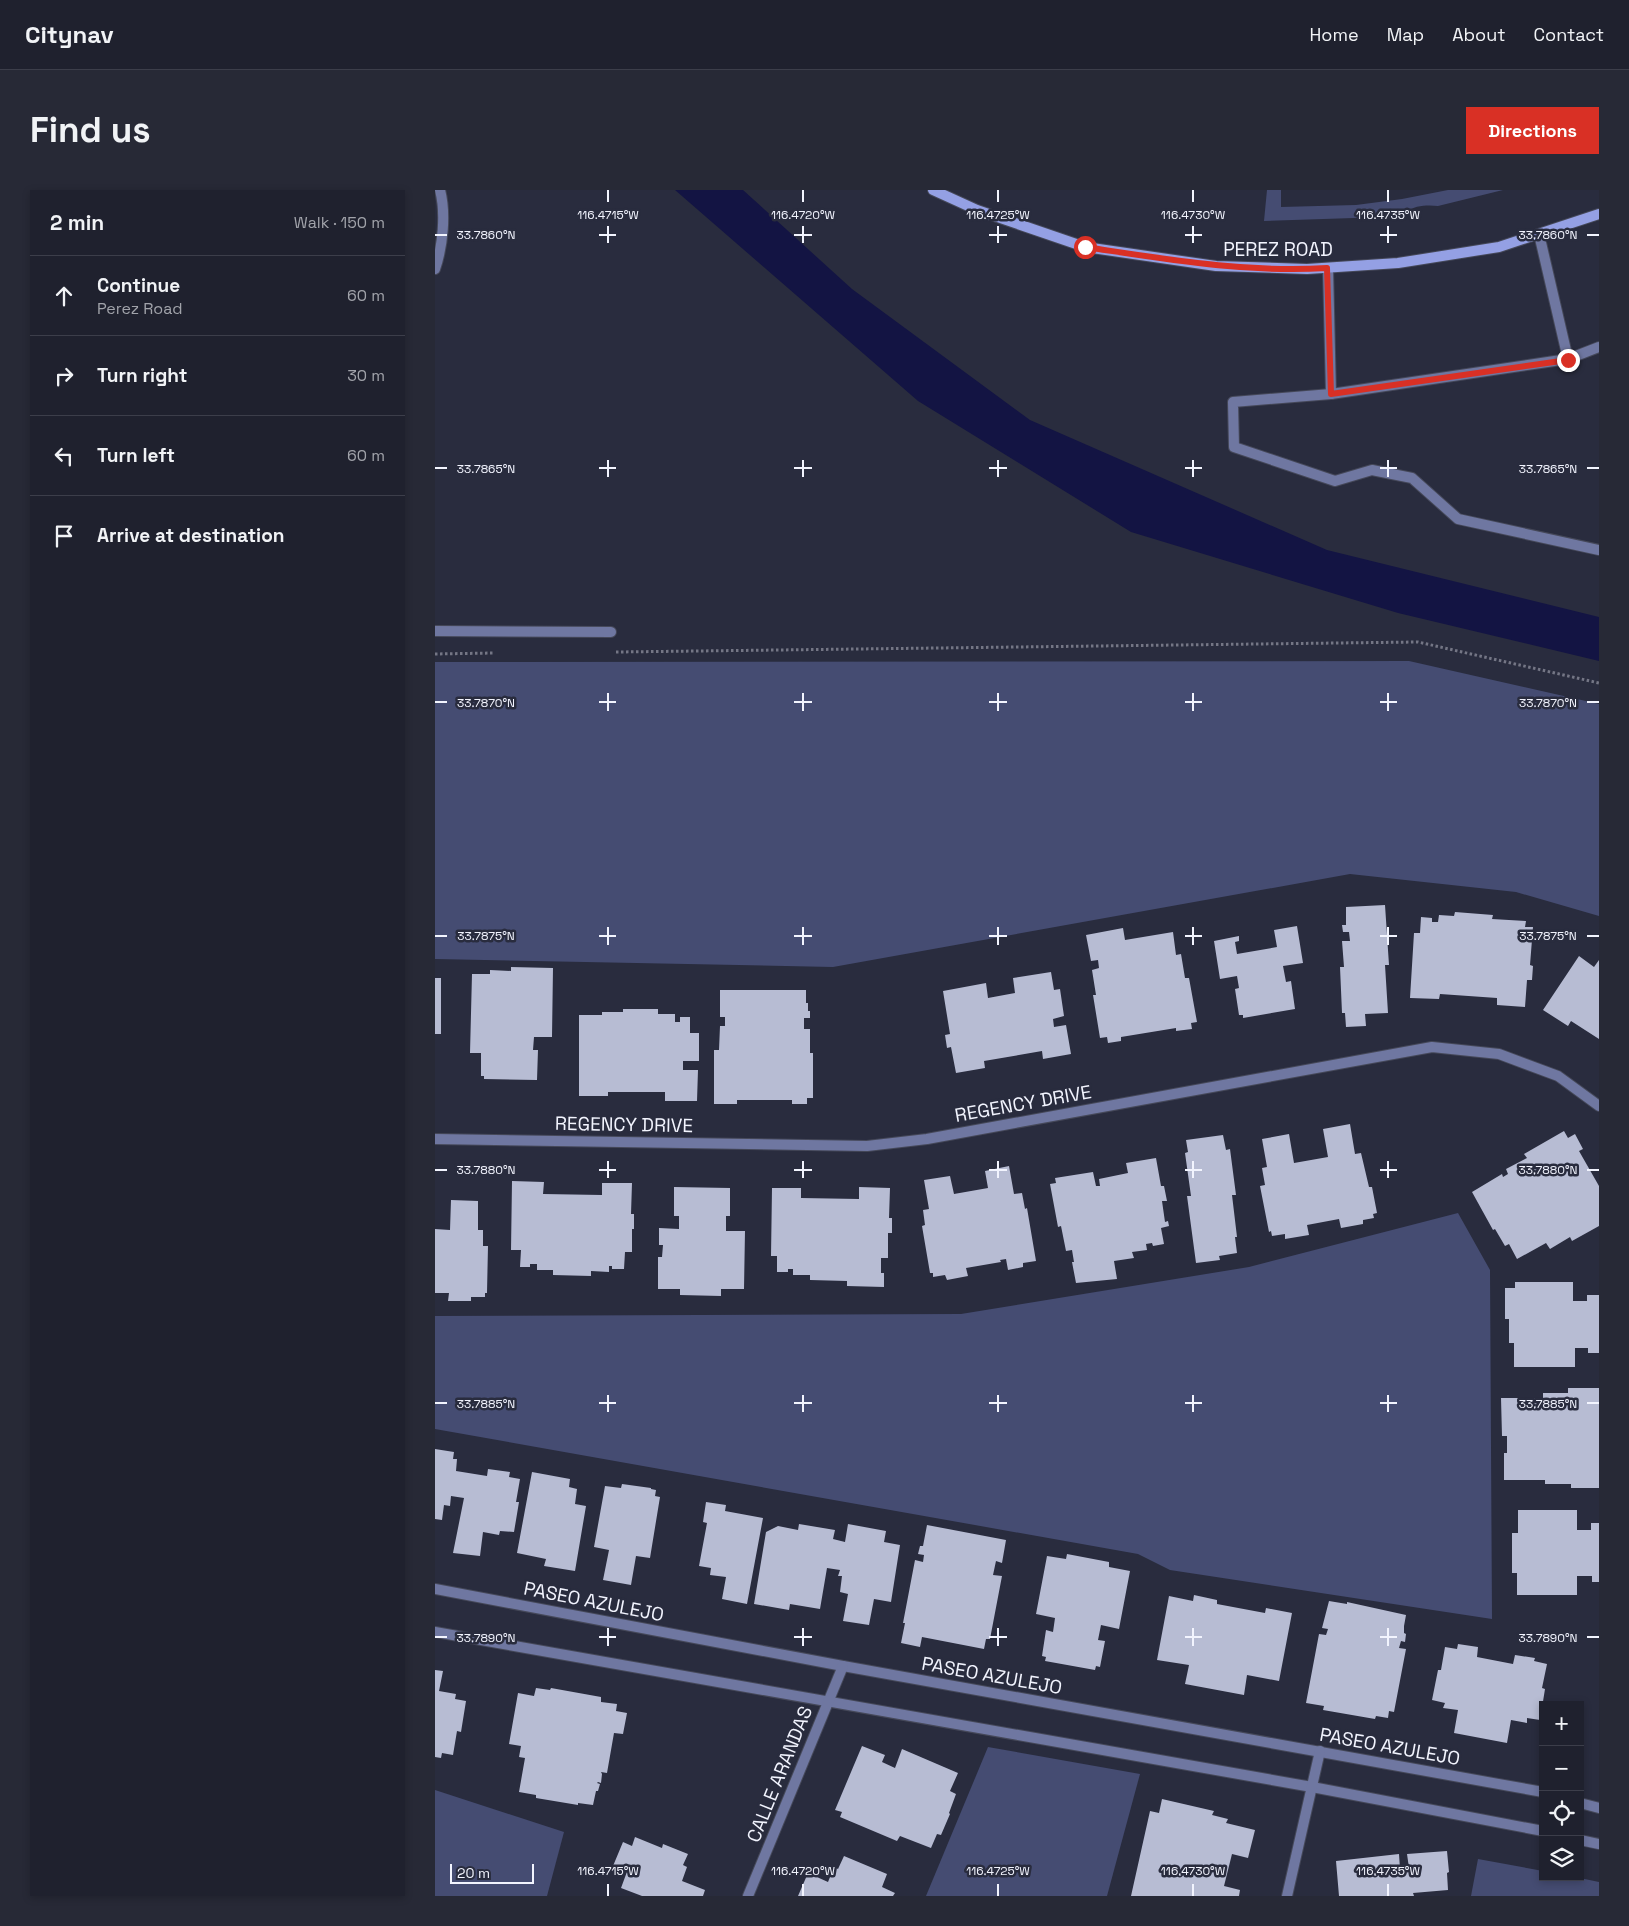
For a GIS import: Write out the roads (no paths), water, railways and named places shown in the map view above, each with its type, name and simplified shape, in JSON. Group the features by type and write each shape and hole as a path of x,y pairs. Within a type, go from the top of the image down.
{"main road":[{"name":"PEREZ ROAD","path":"933,190 977,210 1085,247 1216,266 1307,269 1398,263 1499,247 1599,214"}],"street":[{"path":"435,269 443,228 443,202 440,190"},
{"path":"1539,234 1568,360"},
{"path":"1327,268 1331,394"},
{"path":"1599,347 1568,360 1331,394 1233,402 1234,447 1335,480 1372,470 1412,478 1457,519 1599,550"},
{"path":"435,631 611,632"},
{"name":"REGENCY DRIVE","path":"435,1139 867,1146 927,1139 1432,1047 1499,1054 1558,1076 1599,1106"},
{"name":"PASEO AZULEJO","path":"435,1589 843,1666 1539,1791"},
{"path":"435,1632 550,1654 828,1701 1311,1787 1539,1830"},
{"name":"CALLE ARANDAS","path":"748,1896 843,1666"},
{"path":"1287,1896 1320,1751"},
{"path":"1584,1804 1599,1808"},
{"path":"1584,1841 1599,1844"}]}
